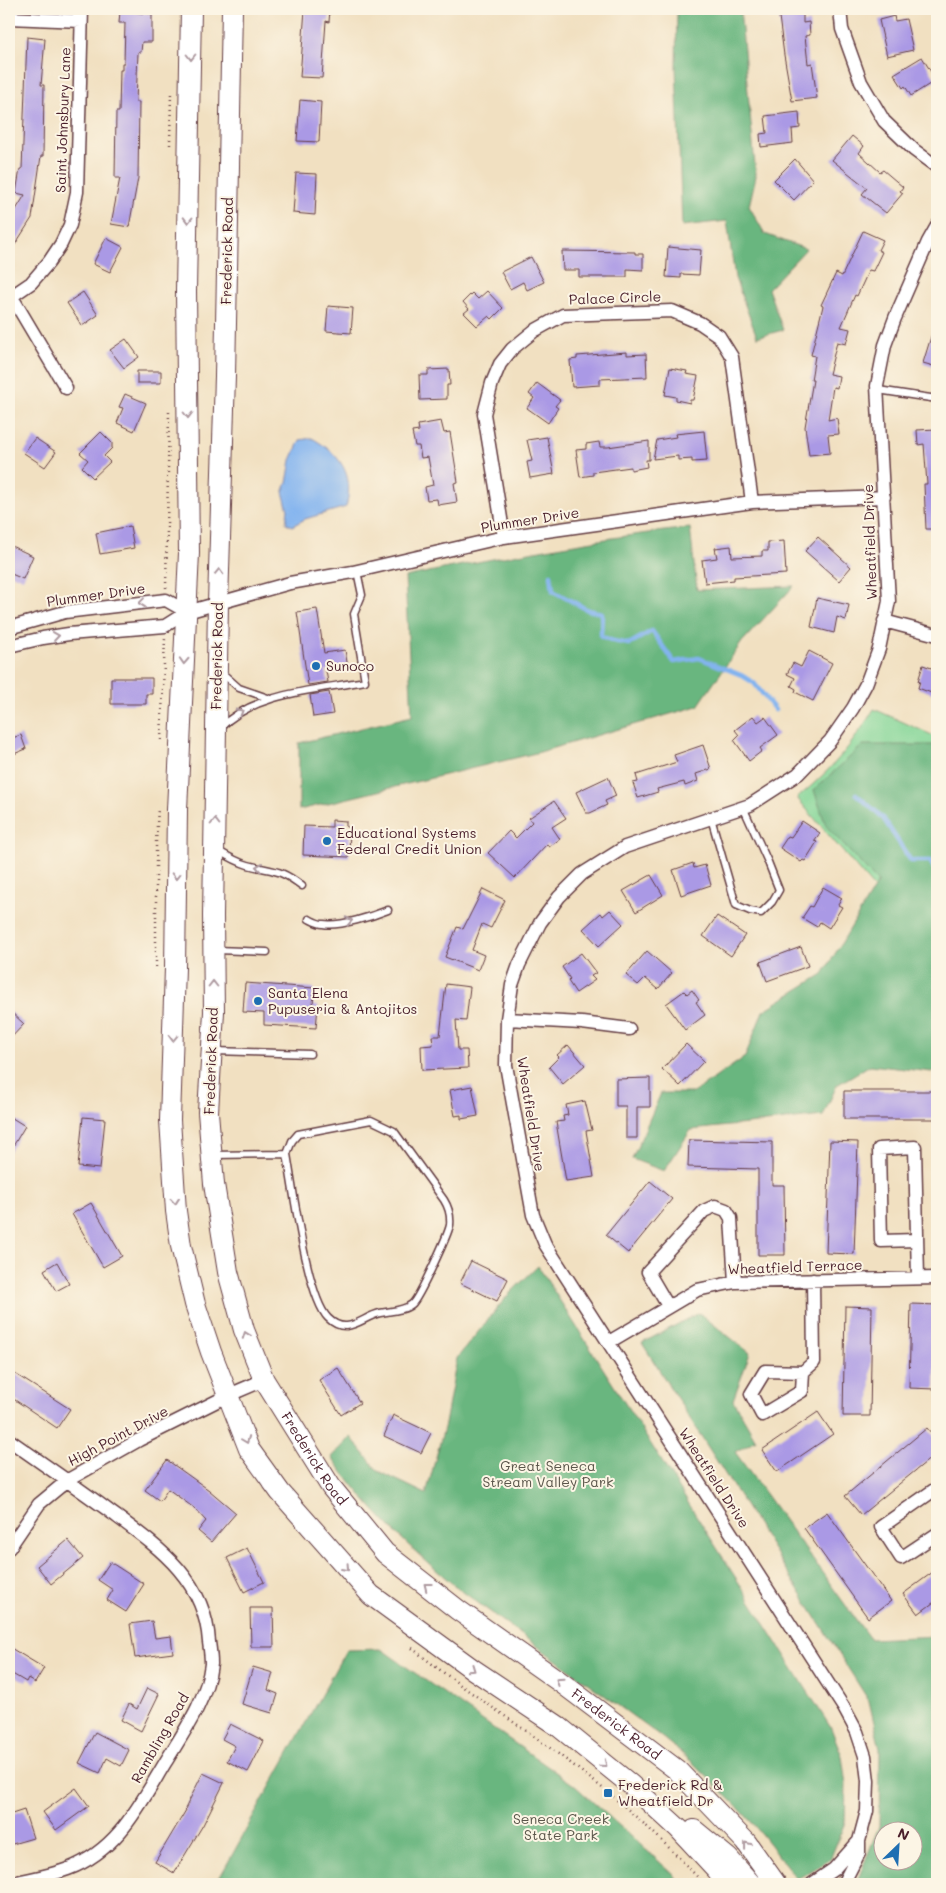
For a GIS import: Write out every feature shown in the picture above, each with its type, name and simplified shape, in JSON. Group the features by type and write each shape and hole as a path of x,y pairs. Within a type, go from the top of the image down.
{"main road":[{"path":"191,9 186,292 189,553 177,810 175,968 170,1120 173,1174 181,1246 194,1304 249,1449 280,1492 371,1595 474,1670 558,1726 631,1785 728,1858 750,1884"},
{"name":"Frederick Road","path":"232,9 225,383 218,603 212,1051 208,1112 214,1184 228,1272 244,1330 264,1380 331,1487 385,1553 458,1610 563,1684 677,1770 746,1842 778,1883"},
{"path":"631,1785 679,1829 728,1884"}],"street":[{"path":"840,9 842,29 861,82 884,121 914,150 937,167"},
{"path":"9,18 81,15"},
{"name":"Saint Johnsbury Lane","path":"10,297 32,283 61,244 70,225 77,192 81,15"},
{"name":"Wheatfield Drive","path":"843,1884 859,1853 859,1841 867,1811 868,1781 865,1756 857,1732 844,1708 545,1244 533,1215 506,1065 507,1019 512,985 519,965 540,923 559,896 582,874 625,847 750,804 798,774 830,741 854,708 866,684 879,649 889,601 878,390 885,345 928,242 937,226"},
{"path":"10,297 66,388"},
{"name":"Palace Circle","path":"504,537 484,414 492,383 500,364 512,349 534,331 563,315 672,311 700,323 719,336 732,357 752,502"},
{"name":"Plummer Drive","path":"9,646 69,634 165,626 187,612 290,583 357,571 504,537 752,502 884,497"},
{"name":"Plummer Drive","path":"9,631 12,627 65,612 166,600 187,612"},
{"path":"884,622 937,634"},
{"path":"507,1019 582,1023 629,1029"},
{"path":"917,1240 881,1241 879,1149 915,1147 918,1278"},
{"path":"668,1306 648,1272 704,1211 715,1206 726,1210 731,1218 735,1282"},
{"name":"Wheatfield Terrace","path":"609,1342 697,1290 735,1282 937,1278"},
{"path":"803,1372 814,1362 813,1280"},
{"name":"High Point Drive","path":"9,1548 39,1504 68,1480 139,1440 229,1395 264,1380"},
{"name":"Rambling Road","path":"9,1440 68,1480 154,1544 173,1561 198,1597 202,1606 208,1624 211,1664 204,1691 189,1721 128,1824 100,1852 68,1869 9,1884"},
{"path":"937,1488 881,1527 901,1558 937,1534"},
{"name":"Wheatfield Drive","path":"812,1884 834,1869 859,1841"}],"lane":[{"path":"878,390 937,399"},
{"path":"216,732 229,718 252,705 269,699 365,680 354,614 362,595 357,571"},
{"path":"217,668 239,688 269,699"},
{"path":"711,818 736,905 750,911 761,912 772,902 778,890 768,862 743,807"},
{"path":"214,849 250,866 276,870 288,875 302,886"},
{"path":"308,919 323,924 335,924 372,916 388,910"},
{"path":"213,949 267,952"},
{"path":"212,1051 310,1054"},
{"path":"371,1120 394,1131 450,1210 450,1228 413,1303 403,1309 377,1313 353,1326 339,1326 328,1318 318,1300 305,1256 287,1154 292,1141 298,1134 371,1120"},
{"path":"212,1155 287,1154"}],"path":[{"path":"170,148 171,89"},
{"path":"166,600 169,406"},
{"path":"161,744 165,626"},
{"path":"156,969 156,842 158,807"},
{"path":"410,1646 440,1671 586,1774 639,1818 704,1884"}],"green space":[{"path":"677,9 740,9 756,176 749,206 765,234 806,249 768,289 783,330 757,337 735,278 727,221 682,226 676,67"},
{"path":"690,528 697,590 794,586 742,642 698,706 540,752 299,810 299,743 412,716 405,577 547,549"},
{"path":"874,709 932,735 937,740 937,862 890,907 797,798 840,757"},
{"path":"863,745 937,745 937,1069 932,1072 870,1065 837,1085 823,1116 691,1130 664,1171 632,1159 661,1093 693,1093 745,1057 763,1011 823,974 878,882 826,826 814,790"},
{"name":"Great Seneca Stream Valley Park","path":"538,1266 831,1728 842,1756 846,1785 845,1822 830,1860 797,1879 754,1825 691,1761 441,1574 407,1544 375,1511 332,1457 351,1437 378,1471 426,1494 445,1424 457,1358 508,1295"},
{"path":"699,1313 750,1353 733,1400 756,1440 735,1452 870,1639 937,1636 937,1884 856,1884 874,1839 874,1870 924,1870 924,1820 879,1820 880,1749 869,1701 642,1343"},
{"name":"Seneca Creek State Park","path":"381,1649 574,1785 673,1874 680,1884 216,1884 346,1650"}],"water":[{"path":"312,438 330,451 343,466 347,475 348,485 346,507 305,519 292,526 286,523 288,510 283,492 287,483 291,460 300,440"}],"building":[{"path":"305,9 330,9 329,22 326,21 322,78 300,77"},
{"path":"778,9 803,9 803,23 809,22 810,35 805,36 808,64 812,63 817,98 792,101"},
{"path":"120,11 152,14 152,42 142,42 141,52 138,52 136,102 139,102 138,178 129,227 111,224 120,178 115,178 116,112 119,112 120,70 122,70 122,63 124,63 125,23 119,23"},
{"path":"894,16 895,21 906,19 913,50 887,56 879,20"},
{"path":"27,37 45,39 41,85 44,85 43,156 41,156 32,218 9,254 9,221 25,195 16,193 20,169 22,169"},
{"path":"922,57 936,80 911,96 894,74"},
{"path":"300,100 321,102 319,142 297,141"},
{"path":"799,112 800,128 792,129 793,143 761,147 760,134 767,133 765,116"},
{"path":"852,136 864,146 859,153 880,172 883,170 903,187 900,191 903,193 886,213 862,194 867,188 832,160"},
{"path":"795,159 813,180 794,200 774,180"},
{"path":"296,173 317,174 315,215 293,213"},
{"path":"863,231 883,240 878,250 882,252 873,271 869,270 857,296 855,295 841,327 850,329 846,344 837,342 829,374 839,376 837,388 833,387 828,420 837,418 839,434 828,435 830,453 809,455 805,427 815,356 811,355 823,306 821,305 836,273 842,276"},
{"path":"106,238 123,247 110,272 93,264"},
{"path":"668,247 701,250 699,275 681,274 681,278 666,277"},
{"path":"562,251 635,252 635,254 643,254 643,270 627,269 627,277 579,277 579,270 563,270"},
{"path":"531,257 544,282 527,290 523,282 510,289 501,272"},
{"path":"487,291 503,308 492,319 489,316 477,326 464,313 469,309 463,302 472,293 478,299"},
{"path":"83,292 98,315 82,326 67,303"},
{"path":"328,306 353,308 351,333 326,331"},
{"path":"934,327 937,327 937,367 923,363"},
{"path":"126,339 139,357 124,368 110,350"},
{"path":"627,352 627,355 646,354 647,377 600,379 600,385 572,387 570,360 577,359 577,356"},
{"path":"670,368 687,371 686,374 698,376 693,400 690,400 690,403 665,395"},
{"path":"449,369 450,385 447,385 447,399 420,400 419,375 428,375 428,370"},
{"path":"137,371 161,371 161,383 137,383"},
{"path":"537,383 560,400 555,406 558,408 548,423 527,408 534,398 529,394"},
{"path":"125,394 146,403 134,431 117,423 123,408 119,407"},
{"path":"441,421 444,433 450,432 458,482 454,483 457,502 438,505 437,499 427,500 425,487 433,485 428,457 421,458 419,446 415,446 412,432 419,431 418,425"},
{"path":"937,429 937,529 926,529 924,484 927,484 924,444 918,445 917,430"},
{"path":"704,431 707,461 692,462 692,459 678,460 678,456 653,459 657,440 676,437 675,434"},
{"path":"101,432 112,443 112,448 104,456 110,462 93,478 82,467 88,460 80,453"},
{"path":"547,437 554,474 530,478 527,462 532,461 527,440"},
{"path":"35,438 56,452 45,467 24,453"},
{"path":"649,441 649,460 646,460 647,467 631,470 631,467 593,472 593,475 580,477 576,450 586,449 586,444 599,442 600,447 608,447"},
{"path":"130,526 134,548 100,554 96,533"},
{"path":"818,537 851,567 839,581 805,551"},
{"path":"784,541 786,574 734,577 734,580 705,583 702,560 717,558 715,548 731,546 732,557 762,556 762,551 768,551 768,542"},
{"path":"9,545 33,556 23,579 9,573"},
{"path":"817,598 849,605 846,620 837,617 834,633 811,627"},
{"path":"317,609 324,653 345,650 348,668 326,671 328,682 308,685 297,612"},
{"path":"809,651 832,663 813,701 795,692 796,689 791,686 795,678 787,674 793,663 801,667"},
{"path":"923,665 937,670 937,695 918,688"},
{"path":"111,678 152,678 152,694 146,694 146,704 111,704"},
{"path":"329,692 333,714 313,717 310,695"},
{"path":"753,716 758,722 765,717 778,735 760,748 762,751 749,761 734,740 739,735 735,730"},
{"path":"21,735 26,749 9,756 9,739"},
{"path":"703,745 711,769 696,774 698,781 685,786 684,782 657,789 658,792 638,798 633,783 638,782 636,775 677,762 674,755"},
{"path":"608,777 616,796 605,801 607,805 586,813 576,792"},
{"path":"554,801 566,818 552,827 560,839 549,847 547,844 515,878 488,853 509,831 516,838 532,822 529,818"},
{"name":"Educational Systems Federal Credit Union","path":"332,820 346,821 346,827 350,827 349,857 303,855 304,826 332,827"},
{"path":"802,821 820,833 814,841 817,842 805,861 801,862 780,848 788,836 791,837"},
{"path":"693,863 694,868 705,865 711,885 681,895 673,870"},
{"path":"651,875 663,895 636,912 623,891"},
{"path":"823,887 842,898 838,905 842,907 829,928 820,922 817,927 802,918 810,906 812,907"},
{"path":"483,889 505,900 491,928 482,924 472,950 484,955 478,970 445,957 457,927 463,929"},
{"path":"610,910 623,924 599,946 583,929 601,913 603,916"},
{"path":"717,916 745,935 731,956 703,936"},
{"path":"801,947 808,966 767,981 760,962"},
{"path":"647,951 672,973 658,989 645,978 638,985 626,975"},
{"path":"581,953 596,973 591,976 595,980 576,993 562,967"},
{"path":"245,983 314,988 313,1006 318,1006 316,1028 264,1025 264,1013 243,1012"},
{"path":"446,984 470,987 466,1021 456,1020 458,1050 467,1050 468,1068 422,1070 421,1046 433,1045 432,1036 440,1036"},
{"path":"692,990 699,1000 696,1002 705,1015 685,1030 666,1004 684,991 687,994"},
{"path":"9,1010 24,1024 9,1040"},
{"path":"686,1044 704,1061 680,1086 662,1069"},
{"path":"568,1045 585,1065 563,1084 549,1067 559,1057 557,1055"},
{"path":"650,1078 650,1107 637,1107 637,1138 626,1138 626,1106 616,1106 616,1079"},
{"path":"472,1086 478,1116 461,1119 461,1115 455,1116 450,1090"},
{"path":"844,1091 937,1091 937,1119 844,1119"},
{"path":"585,1101 592,1130 586,1131 594,1177 566,1181 556,1122 564,1121 563,1116 568,1115 566,1105"},
{"path":"9,1116 25,1126 9,1153"},
{"path":"83,1117 105,1119 100,1169 78,1167"},
{"path":"689,1140 772,1142 772,1185 784,1185 785,1255 758,1255 758,1169 688,1167"},
{"path":"830,1141 858,1142 854,1254 826,1253"},
{"path":"650,1181 672,1199 628,1253 606,1235"},
{"path":"91,1203 122,1256 103,1267 72,1214"},
{"path":"471,1261 508,1279 497,1301 460,1283"},
{"path":"57,1262 69,1284 56,1291 44,1270"},
{"path":"911,1304 937,1305 935,1389 909,1388"},
{"path":"845,1306 872,1307 870,1416 843,1416"},
{"path":"338,1368 360,1403 341,1415 319,1380"},
{"path":"9,1370 70,1409 57,1428 9,1396"},
{"path":"818,1412 833,1434 777,1472 762,1450"},
{"path":"393,1415 431,1433 421,1453 384,1436"},
{"path":"927,1428 937,1440 937,1453 861,1515 845,1496"},
{"path":"167,1460 209,1490 236,1513 211,1542 198,1531 206,1521 194,1508 168,1489 160,1501 145,1490"},
{"path":"827,1512 891,1601 868,1618 804,1528"},
{"path":"68,1540 83,1558 51,1584 37,1566"},
{"path":"247,1548 264,1582 244,1592 227,1558"},
{"path":"110,1562 144,1584 126,1612 107,1600 113,1590 98,1580"},
{"path":"937,1569 937,1600 918,1614 903,1594"},
{"path":"250,1608 273,1608 274,1647 251,1647"},
{"path":"152,1621 155,1638 171,1636 173,1653 135,1658 130,1624"},
{"path":"9,1647 44,1668 35,1683 28,1678 26,1682 9,1672"},
{"path":"253,1667 273,1673 268,1690 278,1694 272,1713 242,1704"},
{"path":"147,1688 159,1694 141,1731 121,1720 129,1704 137,1709"},
{"path":"230,1724 264,1741 248,1772 227,1761 235,1746 222,1739"},
{"path":"95,1732 129,1750 121,1766 107,1758 100,1773 79,1763"},
{"path":"203,1773 224,1783 203,1825 174,1873 155,1862 186,1810"},
{"path":"76,1788 89,1806 56,1830 43,1812"},
{"path":"24,1810 33,1838 9,1845 9,1815"}],"waterway":[{"path":"551,575 553,591 588,610 602,613 601,636 613,641 629,644 652,631 674,662 699,658 741,675 754,683 775,710"},
{"path":"856,794 883,818 911,861 930,861 937,873"}],"place":[{"name":"Sunoco","path":"316,666"},
{"name":"Educational Systems Federal Credit Union","path":"327,841"},
{"name":"Santa Elena Pupuseria & Antojitos","path":"258,1001"},
{"name":"Frederick Rd & Wheatfield Dr","path":"608,1793"}]}
